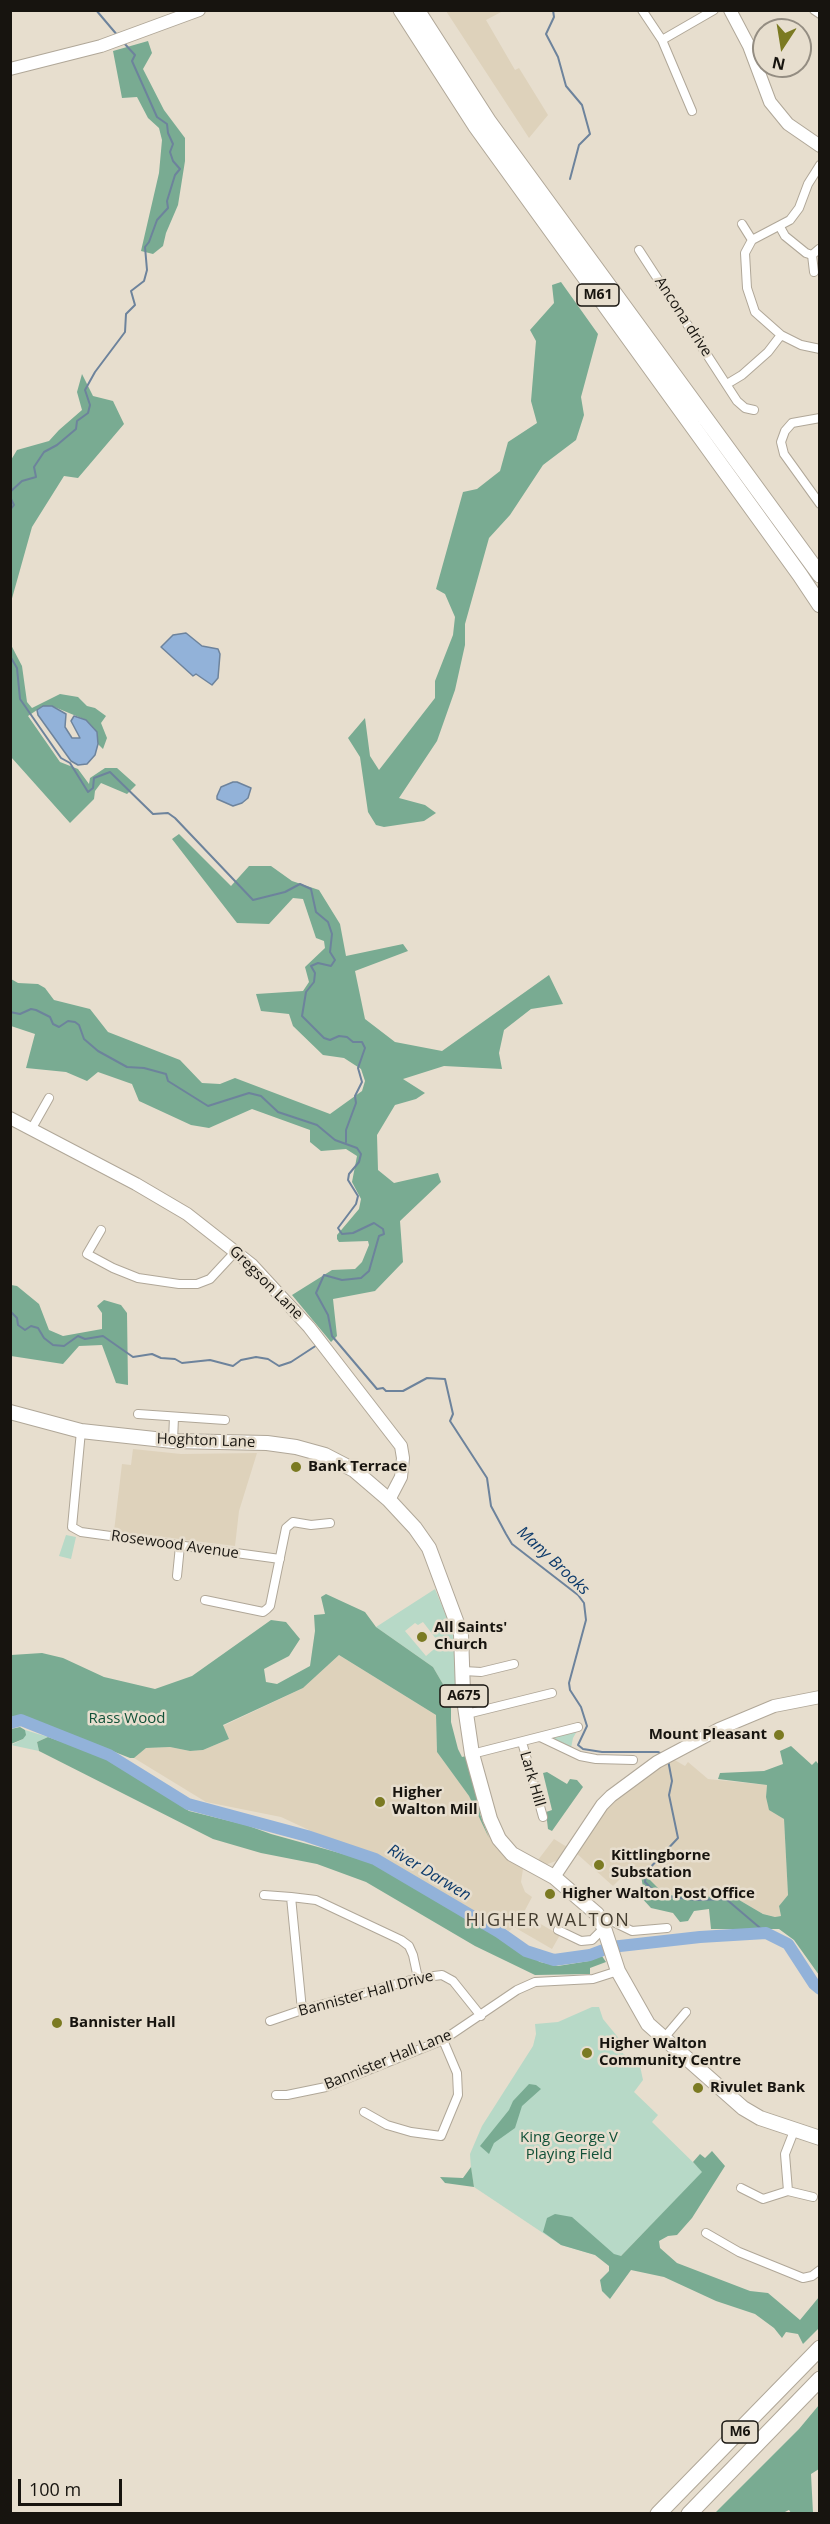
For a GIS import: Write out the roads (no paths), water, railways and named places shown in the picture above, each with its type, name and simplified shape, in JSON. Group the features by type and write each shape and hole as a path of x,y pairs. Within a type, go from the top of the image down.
{"highway":[{"name":"M61","path":"401,10 475,125 800,574 819,604"},
{"name":"M61","path":"417,10 489,122 819,575"},
{"name":"M6","path":"658,2514 819,2348"},
{"name":"M6","path":"689,2514 819,2379"}],"main road":[{"name":"Hoghton Lane","path":"10,1412 81,1431 173,1441 267,1443 306,1450 325,1455 354,1470 389,1500"},
{"name":"A675","path":"389,1500 415,1528 429,1548 461,1634 463,1692 472,1754 490,1819 499,1839 512,1854 554,1877 597,1914 605,1931 615,1965 648,2024 743,2108 759,2118 819,2138"}],"street":[{"path":"10,69 101,46 199,10"},
{"path":"642,10 662,40 692,111"},
{"path":"662,40 714,10"},
{"path":"730,10 749,46 770,102 788,124 819,146"},
{"path":"814,10 819,14"},
{"path":"819,165 808,184 799,208 790,220 752,240 745,253 747,288 755,312 781,335 801,345 819,349"},
{"path":"742,224 752,240"},
{"path":"780,227 794,245 815,252 811,261 814,272"},
{"name":"Ancona drive","path":"639,250 741,406 754,410"},
{"path":"727,384 742,375 768,352 781,335"},
{"path":"819,418 792,423 785,431 781,442 784,454 819,504"},
{"path":"32,1128 49,1098"},
{"name":"Gregson Lane","path":"10,1118 136,1184 187,1214 236,1251 309,1327 401,1446 403,1458 401,1477 389,1500"},
{"path":"101,1230 87,1254 138,1278 179,1284 197,1284 210,1279 236,1251"},
{"path":"138,1414 225,1420"},
{"path":"173,1441 174,1417"},
{"name":"Rosewood Avenue","path":"81,1431 72,1527 81,1532 280,1559"},
{"path":"205,1600 263,1612 270,1606 286,1528 290,1524 330,1523"},
{"path":"177,1576 180,1546"},
{"path":"464,1671 481,1672 514,1664"},
{"path":"467,1714 552,1693"},
{"path":"554,1877 606,1800 664,1759 719,1729 774,1706 819,1697"},
{"path":"472,1754 578,1727"},
{"path":"540,1737 580,1756 633,1760"},
{"name":"Lark Hill","path":"522,1742 543,1817"},
{"path":"264,1895 316,1900 401,1940 409,1946 418,1978"},
{"path":"291,1897 302,2010"},
{"path":"597,1914 632,1931 667,1928"},
{"path":"558,1930 581,1941 592,1940 605,1931"},
{"name":"Bannister Hall Lane","path":"276,2095 326,2087 443,2040 517,1990 535,1982 593,1979 615,1965"},
{"name":"Bannister Hall Drive","path":"270,2021 418,1978 442,1975 453,1982 481,2016"},
{"path":"664,2038 686,2012"},
{"path":"364,2112 387,2125 411,2132 441,2136 458,2095 457,2073 443,2040"},
{"path":"788,2192 785,2154 794,2130"},
{"path":"741,2188 763,2199 788,2192 813,2197"},
{"path":"706,2234 739,2252 803,2278 812,2277 819,2270"}],"water":[{"path":"186,633 202,646 218,649 220,654 218,678 212,685 196,674 193,676 161,647 173,635"},
{"path":"43,706 52,706 66,714 65,727 72,738 80,738 71,721 74,716 86,720 97,732 98,744 95,755 87,764 78,765 71,761 38,715 37,710"},
{"path":"233,782 251,788 248,798 233,806 217,799 217,796 221,787"}],"waterway":[{"path":"96,10 118,36"},
{"path":"553,10 554,17 546,34 558,57 566,86 582,105 590,134 579,145 570,179"},
{"path":"10,492 22,481 36,477 34,467 44,452 57,445 76,429 77,421 88,413 90,405 85,390 95,372 125,332 126,314 135,305 131,291 144,281 147,270 145,247 157,220 168,208 167,201 175,175 180,169 173,161 170,152 173,144 167,124 157,117 132,61 135,55 123,42"},
{"path":"10,497 14,505 10,510"},
{"path":"10,656 17,668 20,699 61,758 70,763 88,792 93,788 94,778 110,772 153,814 168,813 175,818 253,900 285,892 300,884 311,889 316,912 328,922 332,934 330,952 335,960 331,966 318,963 311,966 315,973 314,982 306,992 302,1016 324,1038 330,1040 339,1036 347,1037 353,1042 362,1042 365,1048 358,1068 362,1082 355,1096 356,1103 346,1130 346,1142"},
{"name":"Many Brooks","path":"10,1012 20,1014 31,1009 36,1010 50,1017 53,1024 59,1027 68,1021 75,1022 79,1025 84,1039 98,1051 127,1067 144,1068 166,1074 168,1081 208,1106 249,1093 261,1096 278,1112 317,1125 335,1140 357,1148 361,1154 359,1162 349,1174 348,1180 358,1196 356,1204 338,1228 342,1234 353,1233 374,1223 383,1229 384,1234 379,1236 369,1271 361,1278 342,1280 324,1275 316,1293 328,1315 332,1336 377,1389 403,1391 427,1378 445,1379 453,1414 450,1421 487,1478 491,1506 512,1544 578,1595 584,1603 586,1620 569,1683 570,1690 581,1707 587,1726 578,1745 583,1749 602,1752 658,1752 662,1754"},
{"path":"10,1311 17,1318 18,1325 25,1330 31,1326 38,1328 44,1338 53,1345 64,1346 78,1336 85,1339 103,1336 133,1357 152,1354 161,1358 175,1359 182,1363 210,1360 233,1366 241,1360 256,1357 268,1359 279,1366 291,1362 317,1345"},
{"name":"River Darwen","path":"10,1723 21,1720 109,1755 188,1804 307,1836 375,1859 499,1932 526,1951 554,1960 590,1955 611,1947 700,1937 766,1933 788,1944 814,1984 820,1989"},
{"name":"Many Brooks","path":"668,1760 672,1781 669,1795 678,1838 646,1872 645,1882 663,1896 697,1900 726,1899 766,1933"}],"place":[{"name":"Bank Terrace","path":"296,1467"},
{"name":"All Saints' Church","path":"422,1637"},
{"name":"Mount Pleasant","path":"779,1735"},
{"name":"Higher Walton Mill","path":"380,1802"},
{"name":"Kittlingborne Substation","path":"599,1865"},
{"name":"Higher Walton Post Office","path":"550,1894"},
{"name":"Bannister Hall","path":"57,2023"},
{"name":"Higher Walton Community Centre","path":"587,2053"},
{"name":"Rivulet Bank","path":"698,2088"}],"district":[{"name":"HIGHER WALTON","path":"548,1921"}],"park label":[{"name":"Rass Wood","path":"127,1719"},
{"name":"King George V Playing Field","path":"569,2146"}]}
